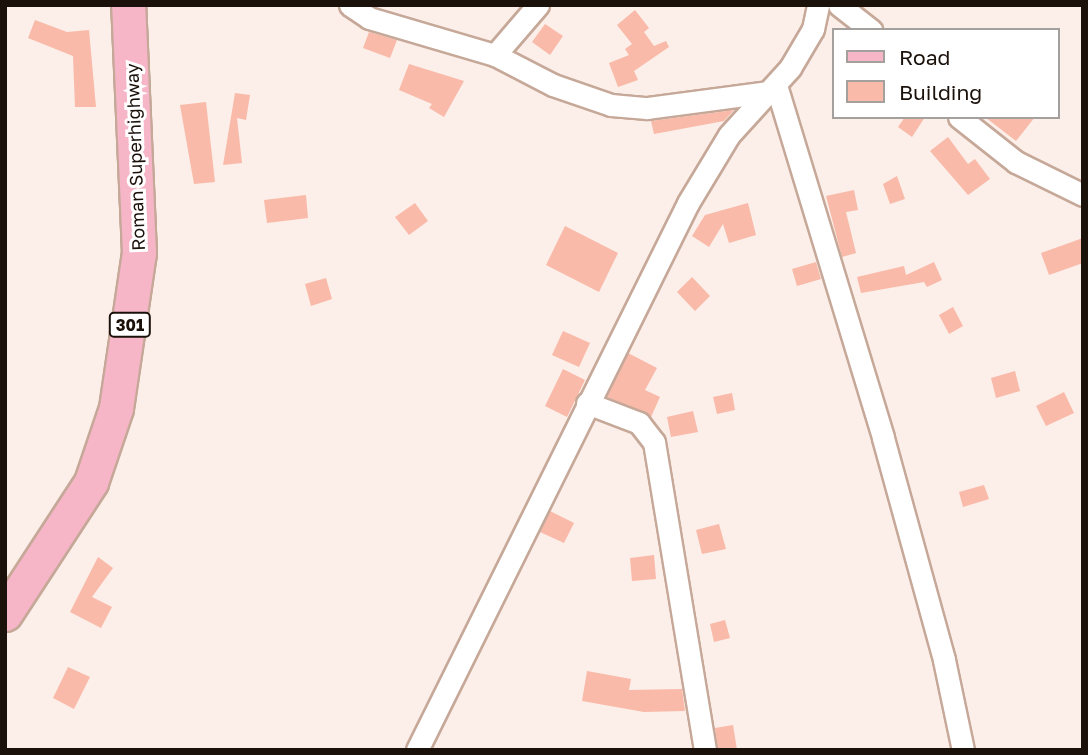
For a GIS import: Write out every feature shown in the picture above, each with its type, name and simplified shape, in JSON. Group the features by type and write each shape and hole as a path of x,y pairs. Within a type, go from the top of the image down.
{"main road":[{"name":"Roman Superhighway","path":"5,614 92,482 116,408 139,253 128,5"}],"street":[{"path":"350,5 369,18 495,55 553,85 611,106 647,108 772,89"},
{"path":"495,55 538,5"},
{"path":"417,750 587,403 711,160 772,89 813,29 818,5"},
{"path":"839,5 868,28"},
{"path":"772,89 883,438 944,660 963,750"},
{"path":"962,119 1016,162 1083,195"},
{"path":"587,403 639,424 654,442 705,750"}],"building":[{"path":"635,10 649,28 644,32 654,46 666,41 669,47 634,71 638,80 618,87 609,63 629,55 625,49 632,44 617,25"},
{"path":"35,20 67,32 89,30 96,107 75,107 73,56 28,38"},
{"path":"545,24 563,36 550,55 532,42"},
{"path":"369,32 397,40 390,58 363,48"},
{"path":"409,64 464,81 444,117 429,108 432,104 399,90"},
{"path":"235,93 250,95 246,120 237,118 242,163 223,165"},
{"path":"206,102 215,182 194,184 180,105"},
{"path":"734,110 724,121 654,134 651,121"},
{"path":"904,119 924,119 912,137 898,127"},
{"path":"988,119 1033,119 1016,141"},
{"path":"948,137 968,164 975,159 990,179 968,195 930,151"},
{"path":"897,176 905,199 890,204 883,184"},
{"path":"854,190 858,210 846,212 856,253 842,257 826,196"},
{"path":"306,195 308,218 267,223 264,200"},
{"path":"415,203 428,221 409,235 395,217"},
{"path":"748,203 756,235 729,243 723,224 709,247 692,236 705,215"},
{"path":"565,226 618,253 599,292 546,265"},
{"path":"1083,238 1083,263 1049,275 1041,253"},
{"path":"816,262 821,279 797,286 792,269"},
{"path":"934,262 942,280 927,287 924,282 861,293 857,277 904,266 906,275"},
{"path":"692,277 710,296 695,311 677,292"},
{"path":"326,278 332,299 311,306 305,284"},
{"path":"953,307 963,326 949,334 939,315"},
{"path":"563,331 590,343 579,367 552,355"},
{"path":"628,353 657,368 645,390 660,397 651,417 607,397"},
{"path":"563,369 585,380 567,417 545,406"},
{"path":"1015,371 1020,391 996,398 991,378"},
{"path":"1064,392 1074,413 1046,426 1036,406"},
{"path":"732,393 735,410 717,414 713,397"},
{"path":"693,411 698,432 671,437 667,417"},
{"path":"984,485 989,499 963,507 959,492"},
{"path":"550,511 574,523 564,543 540,532"},
{"path":"719,524 726,549 702,554 696,530"},
{"path":"654,555 656,579 632,581 630,558"},
{"path":"98,557 113,568 92,597 112,607 101,628 70,612"},
{"path":"725,620 730,638 714,642 710,624"},
{"path":"68,667 90,677 74,709 53,698"},
{"path":"587,671 631,679 629,690 682,689 685,711 644,712 582,701"},
{"path":"733,725 737,750 718,750 715,728"}]}
